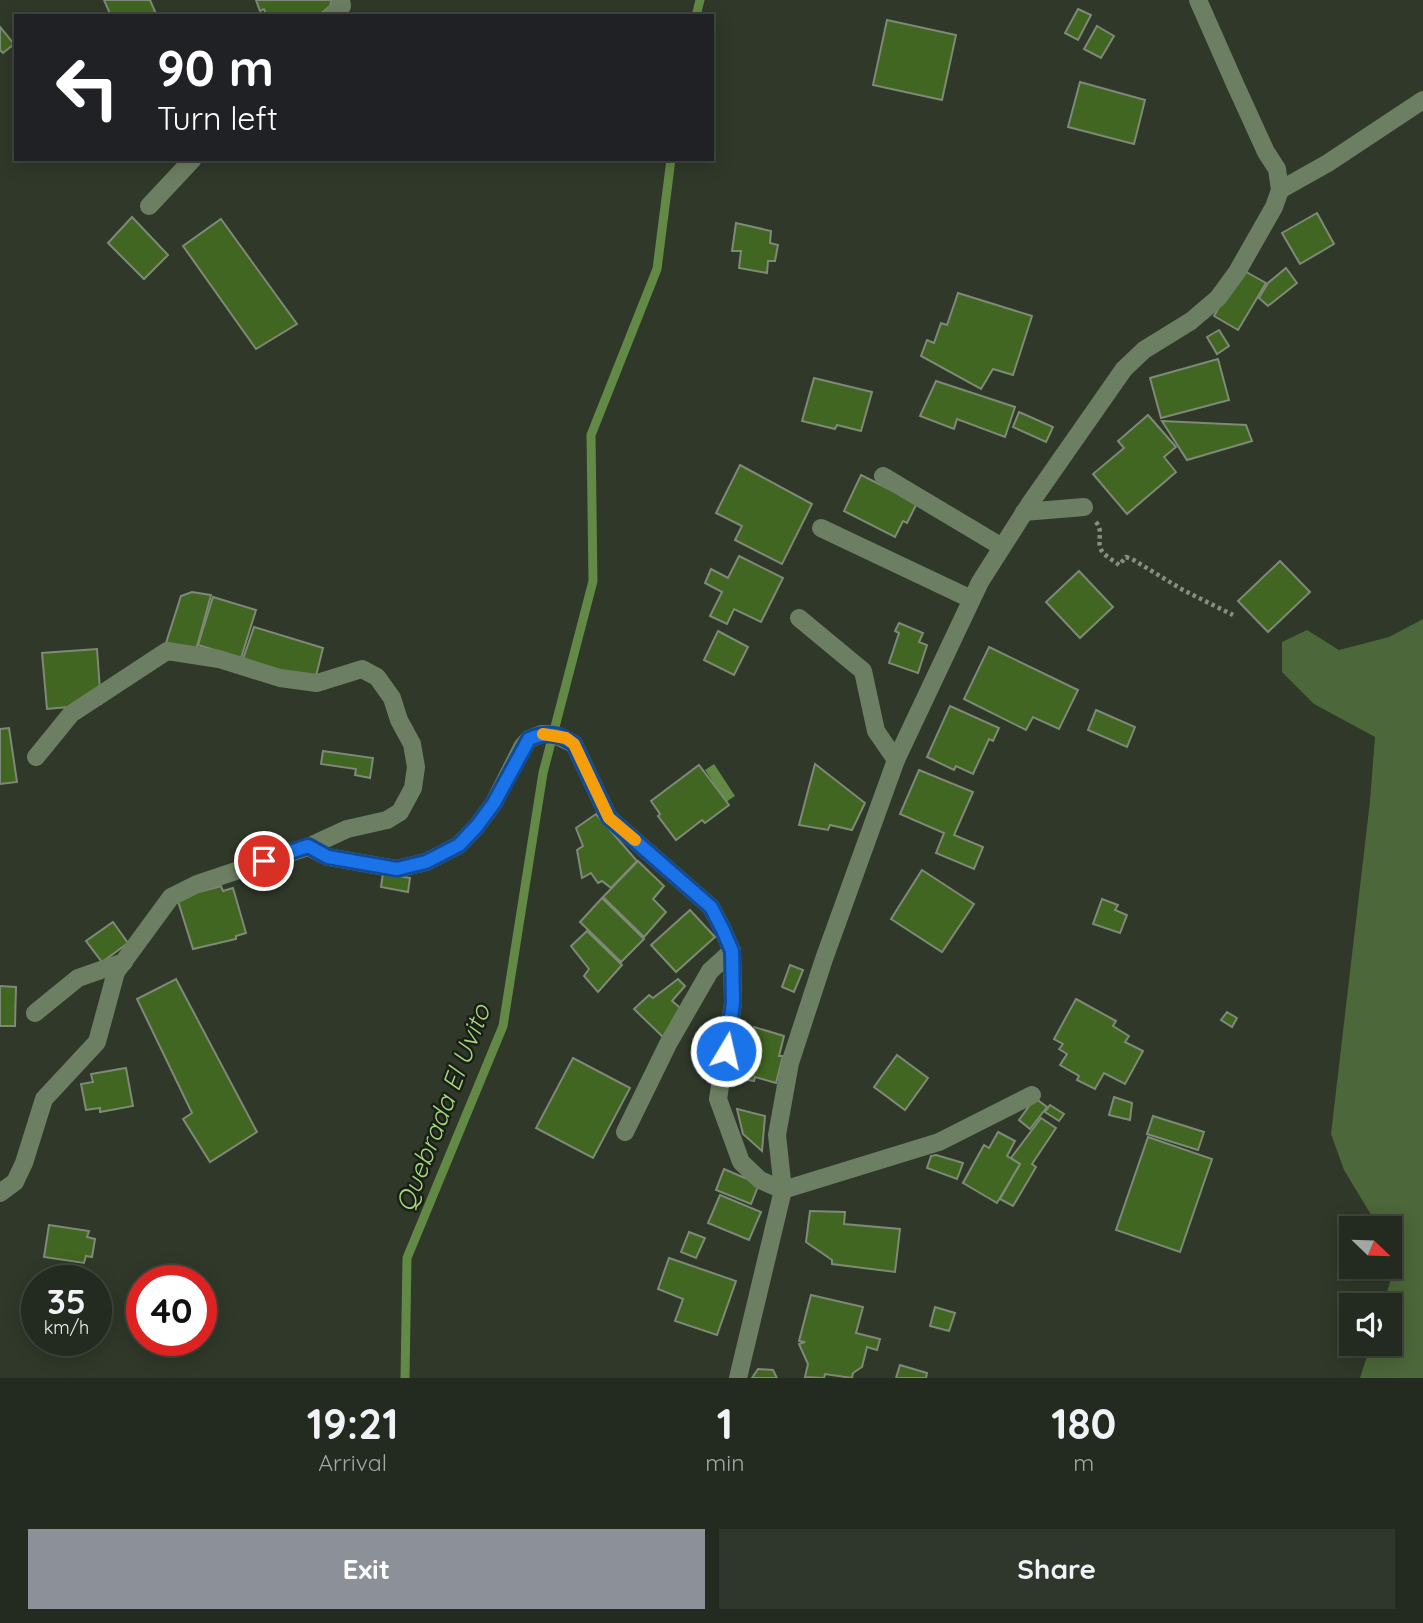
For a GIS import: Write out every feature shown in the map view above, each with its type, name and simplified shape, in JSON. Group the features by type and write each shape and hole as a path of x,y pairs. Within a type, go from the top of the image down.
{"street":[{"path":"738,1378 783,1190 776,1135 790,1063 824,959 897,760 971,599 1024,512 1124,369 1144,350 1191,321 1218,298 1237,272 1274,207 1280,190 1277,170 1240,96 1198,0"},
{"path":"1280,190 1328,163 1423,100"},
{"path":"149,206 191,161"},
{"path":"883,476 1002,547"},
{"path":"1024,512 1084,507"},
{"path":"821,528 971,599"},
{"path":"799,618 863,671 876,731 897,760"},
{"path":"0,1193 15,1182 24,1163 44,1099 97,1042 116,972 171,897 198,884 308,846 347,828 387,820 400,812 413,789 416,767 412,744 399,720 392,698 377,677 362,669 317,683 280,678 219,659 167,651 71,714 36,757"},
{"path":"308,846 328,857 397,869 426,862 459,845 477,826 494,803 529,739 542,734 566,738 574,744 609,818 711,907 732,951 733,1003 718,1099 741,1162 761,1180 783,1190 939,1142 1032,1095"},
{"path":"625,1132 668,1044 710,971 732,951"},
{"path":"35,1013 78,978 124,962"}],"path":[{"path":"1104,553 1119,565 1126,557 1132,559 1183,590 1233,615"}],"shaded area":[{"path":"1423,619 1423,1378 1360,1378 1367,1356 1402,1356 1402,1293 1387,1293 1391,1279 1402,1279 1402,1216 1372,1216 1344,1170 1331,1134 1375,737 1314,704 1282,672 1282,642 1307,630 1339,650 1389,637"},
{"path":"714,764 735,796 726,802 705,770"}],"building":[{"path":"104,0 150,0 156,14 110,14"},
{"path":"256,0 332,0 330,6 320,14 266,14 264,9 260,11"},
{"path":"1078,9 1091,15 1078,40 1065,33"},
{"path":"887,20 956,35 942,100 873,85"},
{"path":"1097,26 1114,36 1101,58 1084,49"},
{"path":"0,27 14,44 3,53 0,50"},
{"path":"1080,82 1145,100 1134,144 1068,127"},
{"path":"1317,213 1334,244 1300,264 1282,233"},
{"path":"132,217 168,255 144,279 108,243"},
{"path":"221,219 297,324 256,349 183,246"},
{"path":"736,223 771,231 770,243 778,245 775,261 768,261 767,273 739,268 741,251 732,251"},
{"path":"1286,268 1297,283 1268,306 1259,298 1268,283"},
{"path":"1241,269 1266,283 1238,330 1214,316"},
{"path":"958,293 1032,316 1013,375 993,369 981,389 921,356 927,340 934,343 941,323 947,325"},
{"path":"1219,330 1229,346 1217,354 1207,337"},
{"path":"1218,359 1229,400 1161,418 1150,378"},
{"path":"814,378 872,392 861,431 837,425 835,429 802,421"},
{"path":"936,381 1015,407 1005,437 957,419 954,429 920,416"},
{"path":"1019,412 1053,427 1046,442 1013,427"},
{"path":"1148,415 1176,447 1164,457 1176,472 1127,514 1093,474 1124,448 1118,441"},
{"path":"1162,421 1246,425 1252,441 1187,460"},
{"path":"740,465 812,504 782,564 735,540 742,526 716,513"},
{"path":"861,475 917,503 907,523 903,521 895,537 844,511"},
{"path":"739,556 783,578 761,622 734,609 727,624 710,616 722,592 705,583 711,569 728,578"},
{"path":"1280,561 1310,592 1268,632 1238,601"},
{"path":"1079,571 1113,607 1080,638 1046,602"},
{"path":"192,592 211,595 196,650 166,643 181,596"},
{"path":"213,597 256,610 241,658 198,645"},
{"path":"899,623 923,633 919,642 927,645 918,673 889,663 899,633 895,631"},
{"path":"254,627 323,648 316,676 287,673 243,659"},
{"path":"718,631 748,647 734,675 704,660"},
{"path":"989,647 1078,690 1059,729 1033,717 1026,730 964,699"},
{"path":"97,649 101,704 47,709 42,653"},
{"path":"950,706 999,728 993,741 989,739 973,774 956,766 954,770 927,757"},
{"path":"1096,710 1135,727 1127,747 1088,730"},
{"path":"9,728 17,782 0,784 0,729"},
{"path":"323,751 373,758 370,778 355,775 356,769 321,764"},
{"path":"815,764 865,803 852,830 830,825 828,830 799,825"},
{"path":"699,765 729,805 705,823 702,820 676,840 658,816 660,814 651,801"},
{"path":"919,770 973,792 954,835 983,847 974,869 936,853 944,833 900,814"},
{"path":"596,814 637,861 611,888 602,881 598,883 591,873 582,878 577,850 583,846 576,828"},
{"path":"638,861 664,886 653,899 666,912 644,937 603,897"},
{"path":"922,870 974,904 942,952 891,919"},
{"path":"383,873 410,878 408,892 381,887"},
{"path":"221,886 223,891 233,888 246,933 236,936 236,939 193,949 177,898"},
{"path":"602,898 644,939 621,962 580,922"},
{"path":"1102,899 1118,905 1115,910 1127,915 1120,933 1093,924"},
{"path":"690,910 715,937 676,972 651,945"},
{"path":"113,922 128,943 102,962 86,941"},
{"path":"587,931 622,965 598,992 584,976 589,969 571,946"},
{"path":"790,965 803,970 794,992 782,987"},
{"path":"176,979 257,1132 210,1162 183,1119 192,1113 137,999"},
{"path":"678,979 685,986 672,1001 685,1012 665,1039 634,1009 649,995 653,998"},
{"path":"0,986 16,987 15,1026 0,1026"},
{"path":"1076,999 1116,1021 1113,1026 1129,1036 1125,1042 1143,1051 1125,1084 1104,1073 1095,1089 1077,1080 1079,1076 1060,1065 1067,1054 1059,1049 1063,1044 1054,1039"},
{"path":"1227,1012 1237,1018 1232,1027 1221,1020"},
{"path":"754,1027 784,1036 779,1056 783,1056 776,1083 755,1077 754,1081 733,1077 736,1044 748,1048"},
{"path":"897,1055 928,1078 905,1110 874,1087"},
{"path":"573,1058 630,1088 593,1158 536,1128"},
{"path":"126,1068 133,1106 100,1112 100,1108 86,1110 81,1084 93,1082 91,1074"},
{"path":"1114,1097 1132,1103 1130,1120 1109,1115"},
{"path":"1035,1098 1047,1107 1030,1129 1019,1120"},
{"path":"1050,1105 1064,1114 1059,1121 1045,1112"},
{"path":"737,1109 765,1116 762,1151 743,1134"},
{"path":"1153,1116 1204,1132 1198,1150 1147,1134"},
{"path":"1041,1118 1056,1128 1032,1164 1036,1167 1013,1206 1000,1199 1020,1164 1011,1158"},
{"path":"998,1132 1015,1141 1007,1156 1020,1164 997,1203 963,1183 984,1145 989,1148"},
{"path":"1148,1137 1212,1159 1180,1252 1116,1230"},
{"path":"931,1156 963,1163 957,1179 927,1168"},
{"path":"724,1169 759,1184 751,1204 716,1190"},
{"path":"720,1195 761,1212 749,1240 708,1223"},
{"path":"810,1211 845,1212 844,1224 900,1229 895,1272 832,1264 832,1260 806,1242"},
{"path":"49,1225 89,1231 87,1237 95,1239 92,1257 86,1256 84,1263 44,1257"},
{"path":"689,1232 705,1238 696,1258 681,1252"},
{"path":"669,1258 736,1281 717,1335 675,1321 683,1299 658,1289"},
{"path":"811,1295 863,1307 856,1333 880,1339 877,1350 867,1347 862,1367 853,1373 852,1378 825,1374 824,1378 805,1377 808,1364 799,1344 805,1342 799,1341"},
{"path":"935,1307 955,1313 949,1331 930,1326"},
{"path":"900,1365 927,1373 926,1378 896,1378"},
{"path":"758,1369 773,1370 777,1378 752,1378"}],"waterway":[{"name":"Quebrada El Uvito","path":"696,14 700,0"},
{"name":"Quebrada El Uvito","path":"405,1378 407,1258 503,1026 543,773 593,581 591,435 657,269 671,161"}],"slow traffic":[{"path":"543,734 566,738 574,744 609,818 635,840"}],"route":[{"path":"264,861 308,846 328,857 397,869 426,862 459,845 477,826 494,803 522,747 529,739 542,734 566,738 574,744 609,818 711,907 723,930 732,951 733,1003 726,1051"}]}
